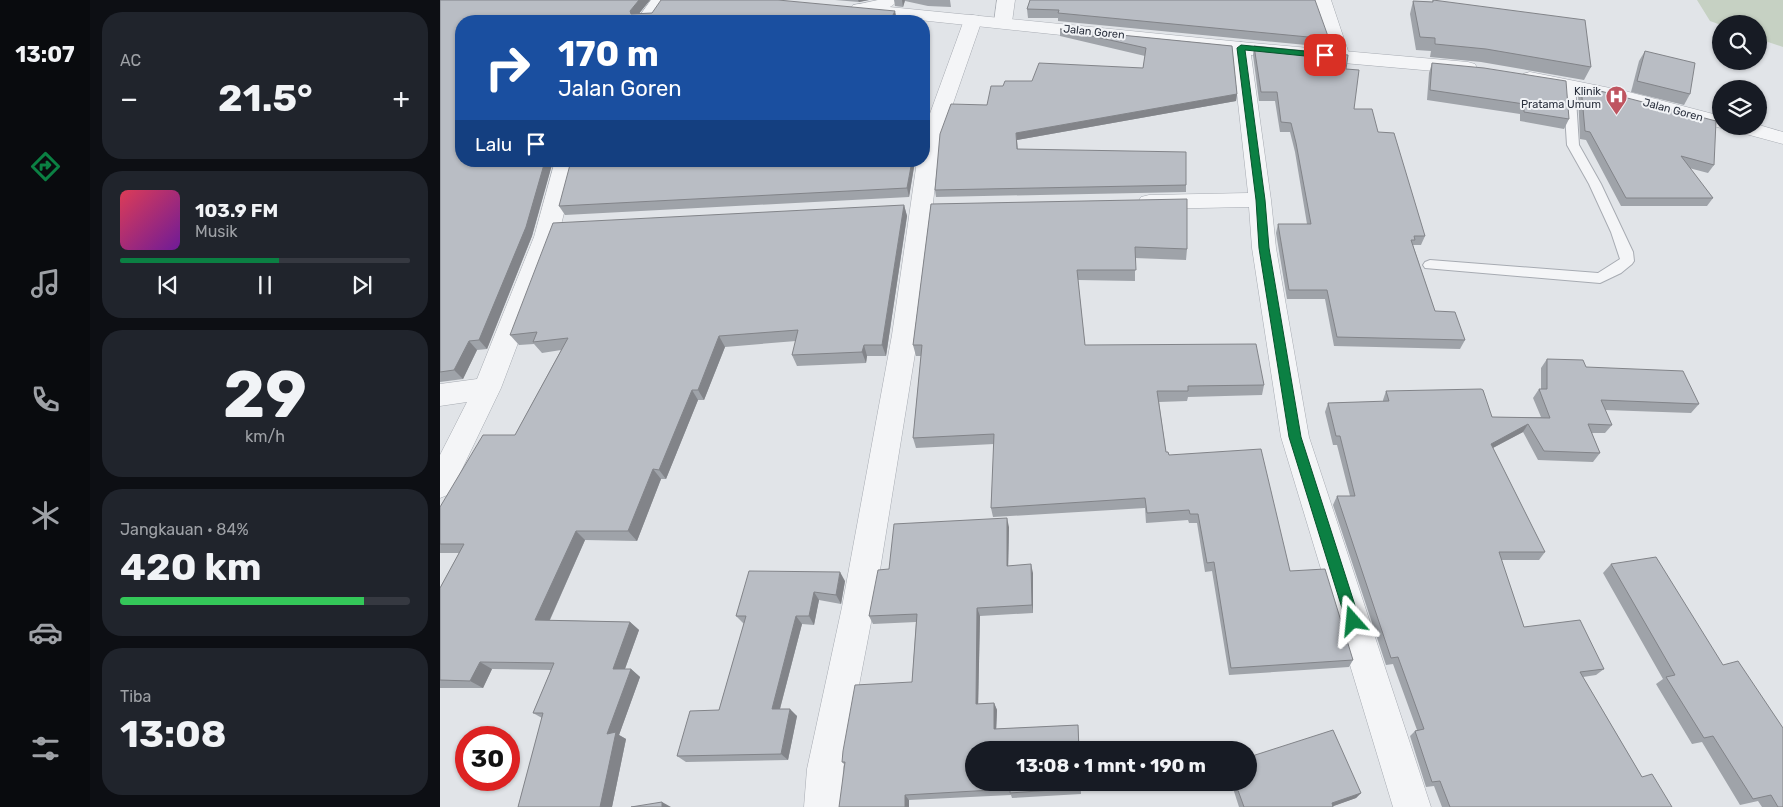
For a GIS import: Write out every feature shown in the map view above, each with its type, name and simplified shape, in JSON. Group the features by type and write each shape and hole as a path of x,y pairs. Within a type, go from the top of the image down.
{"street":[{"path":"649,15 660,0"},
{"path":"861,9 882,5 889,0"},
{"path":"894,0 900,6 915,14"},
{"path":"1003,22 1006,0"},
{"path":"1322,0 1341,57"},
{"name":"Jalan Goren","path":"841,7 925,15"},
{"name":"Jalan Goren","path":"930,16 1241,48 1488,71"},
{"path":"930,141 973,20"},
{"path":"1241,48 1260,200 1264,248 1295,437 1412,807"},
{"name":"Jalan Goren","path":"1511,74 1569,84 1712,120"},
{"path":"1767,134 1783,138"},
{"path":"440,485 487,388 561,225 557,190 564,167"},
{"path":"823,807 825,769 858,607 905,335 927,167"},
{"path":"1131,202 1260,200"},
{"path":"440,395 487,388"}],"lane":[{"path":"1430,266 1600,278 1616,270 1627,261 1626,252 1618,232 1595,184 1573,145 1569,84"}],"green space":[{"path":"1697,0 1783,0 1783,47 1767,42 1767,15 1712,15 1712,22"}],"building":[{"path":"440,0 639,0 630,11 631,14 652,13 661,0 778,0 895,11 893,15 455,15 455,167 543,167 526,227 479,340 469,341 454,370 440,372"},
{"path":"1030,0 1315,0 1329,39 1058,13 1059,10 1027,9"},
{"path":"1433,0 1585,20 1591,67 1486,49 1435,44 1435,38 1420,37 1413,1 1433,2"},
{"path":"1060,29 1232,46 1237,94 1016,133 1017,149 1186,152 1186,185 935,190 940,134 951,104 987,105 991,86 1003,86 1005,81 1032,81 1039,63 1143,68 1146,48"},
{"path":"1254,46 1348,55 1346,69 1359,70 1354,109 1372,109 1378,132 1394,133 1425,236 1414,236 1415,240 1411,240 1435,311 1455,312 1465,340 1337,337 1327,290 1289,290 1278,224 1311,224 1291,123 1281,122 1277,92 1261,92"},
{"path":"1645,51 1695,63 1690,94 1637,81"},
{"path":"1432,63 1484,68 1566,81 1569,119 1524,112 1524,104 1430,90"},
{"path":"1581,86 1712,120 1712,135 1715,135 1714,165 1681,156 1713,198 1626,198 1590,132 1585,131"},
{"path":"569,167 911,167 907,188 559,206"},
{"path":"1187,199 1187,249 1135,247 1136,270 1077,270 1085,345 1256,344 1264,385 1188,386 1188,391 1157,391 1166,452 1169,455 1261,449 1290,571 1325,569 1353,660 1231,668 1214,562 1207,563 1198,514 1190,514 1189,510 1147,513 1145,498 991,508 994,434 913,438 922,345 913,345 931,204"},
{"path":"904,205 882,345 864,345 862,352 792,355 798,330 719,336 698,390 692,390 659,470 653,469 628,531 576,531 535,620 630,622 613,669 631,669 607,734 616,732 600,807 518,807 543,713 533,713 554,663 480,662 470,681 440,680 440,588 464,544 440,544 440,507 483,435 515,435 568,338 533,342 537,332 510,335 553,223"},
{"path":"1547,359 1583,360 1586,367 1683,371 1699,404 1601,400 1612,425 1588,424 1600,453 1544,451 1528,424 1491,444 1545,552 1499,552 1524,627 1580,620 1604,669 1580,672 1642,777 1652,774 1672,807 1450,807 1440,781 1432,782 1415,731 1424,729 1398,657 1391,658 1337,496 1355,496 1340,436 1336,436 1328,403 1389,401 1386,391 1481,389 1492,417 1550,418 1539,389 1547,389"},
{"path":"1007,518 1007,566 1031,564 1032,605 977,608 976,704 994,703 994,729 1078,725 1079,741 965,741 965,791 975,791 905,795 905,807 839,807 845,762 842,762 843,751 855,685 912,682 917,614 869,616 878,570 889,569 894,524"},
{"path":"1656,557 1723,665 1738,661 1783,728 1783,807 1778,807 1771,795 1753,799 1713,736 1704,738 1666,677 1675,675 1611,564"},
{"path":"749,571 840,572 836,595 814,592 809,616 796,616 772,709 790,709 781,754 677,756 690,711 719,710 746,616 736,616"},
{"path":"1333,730 1361,793 1332,803 1333,807 1244,807 1238,791 1257,791 1257,754"},
{"path":"1010,791 1038,791 1010,793"},
{"path":"662,802 662,807 631,807"}],"place":[{"name":"Klinik Pratama Umum","path":"1617,116"}],"route":[{"path":"1325,55 1241,48 1260,200 1264,248 1295,437 1353,621"}]}
